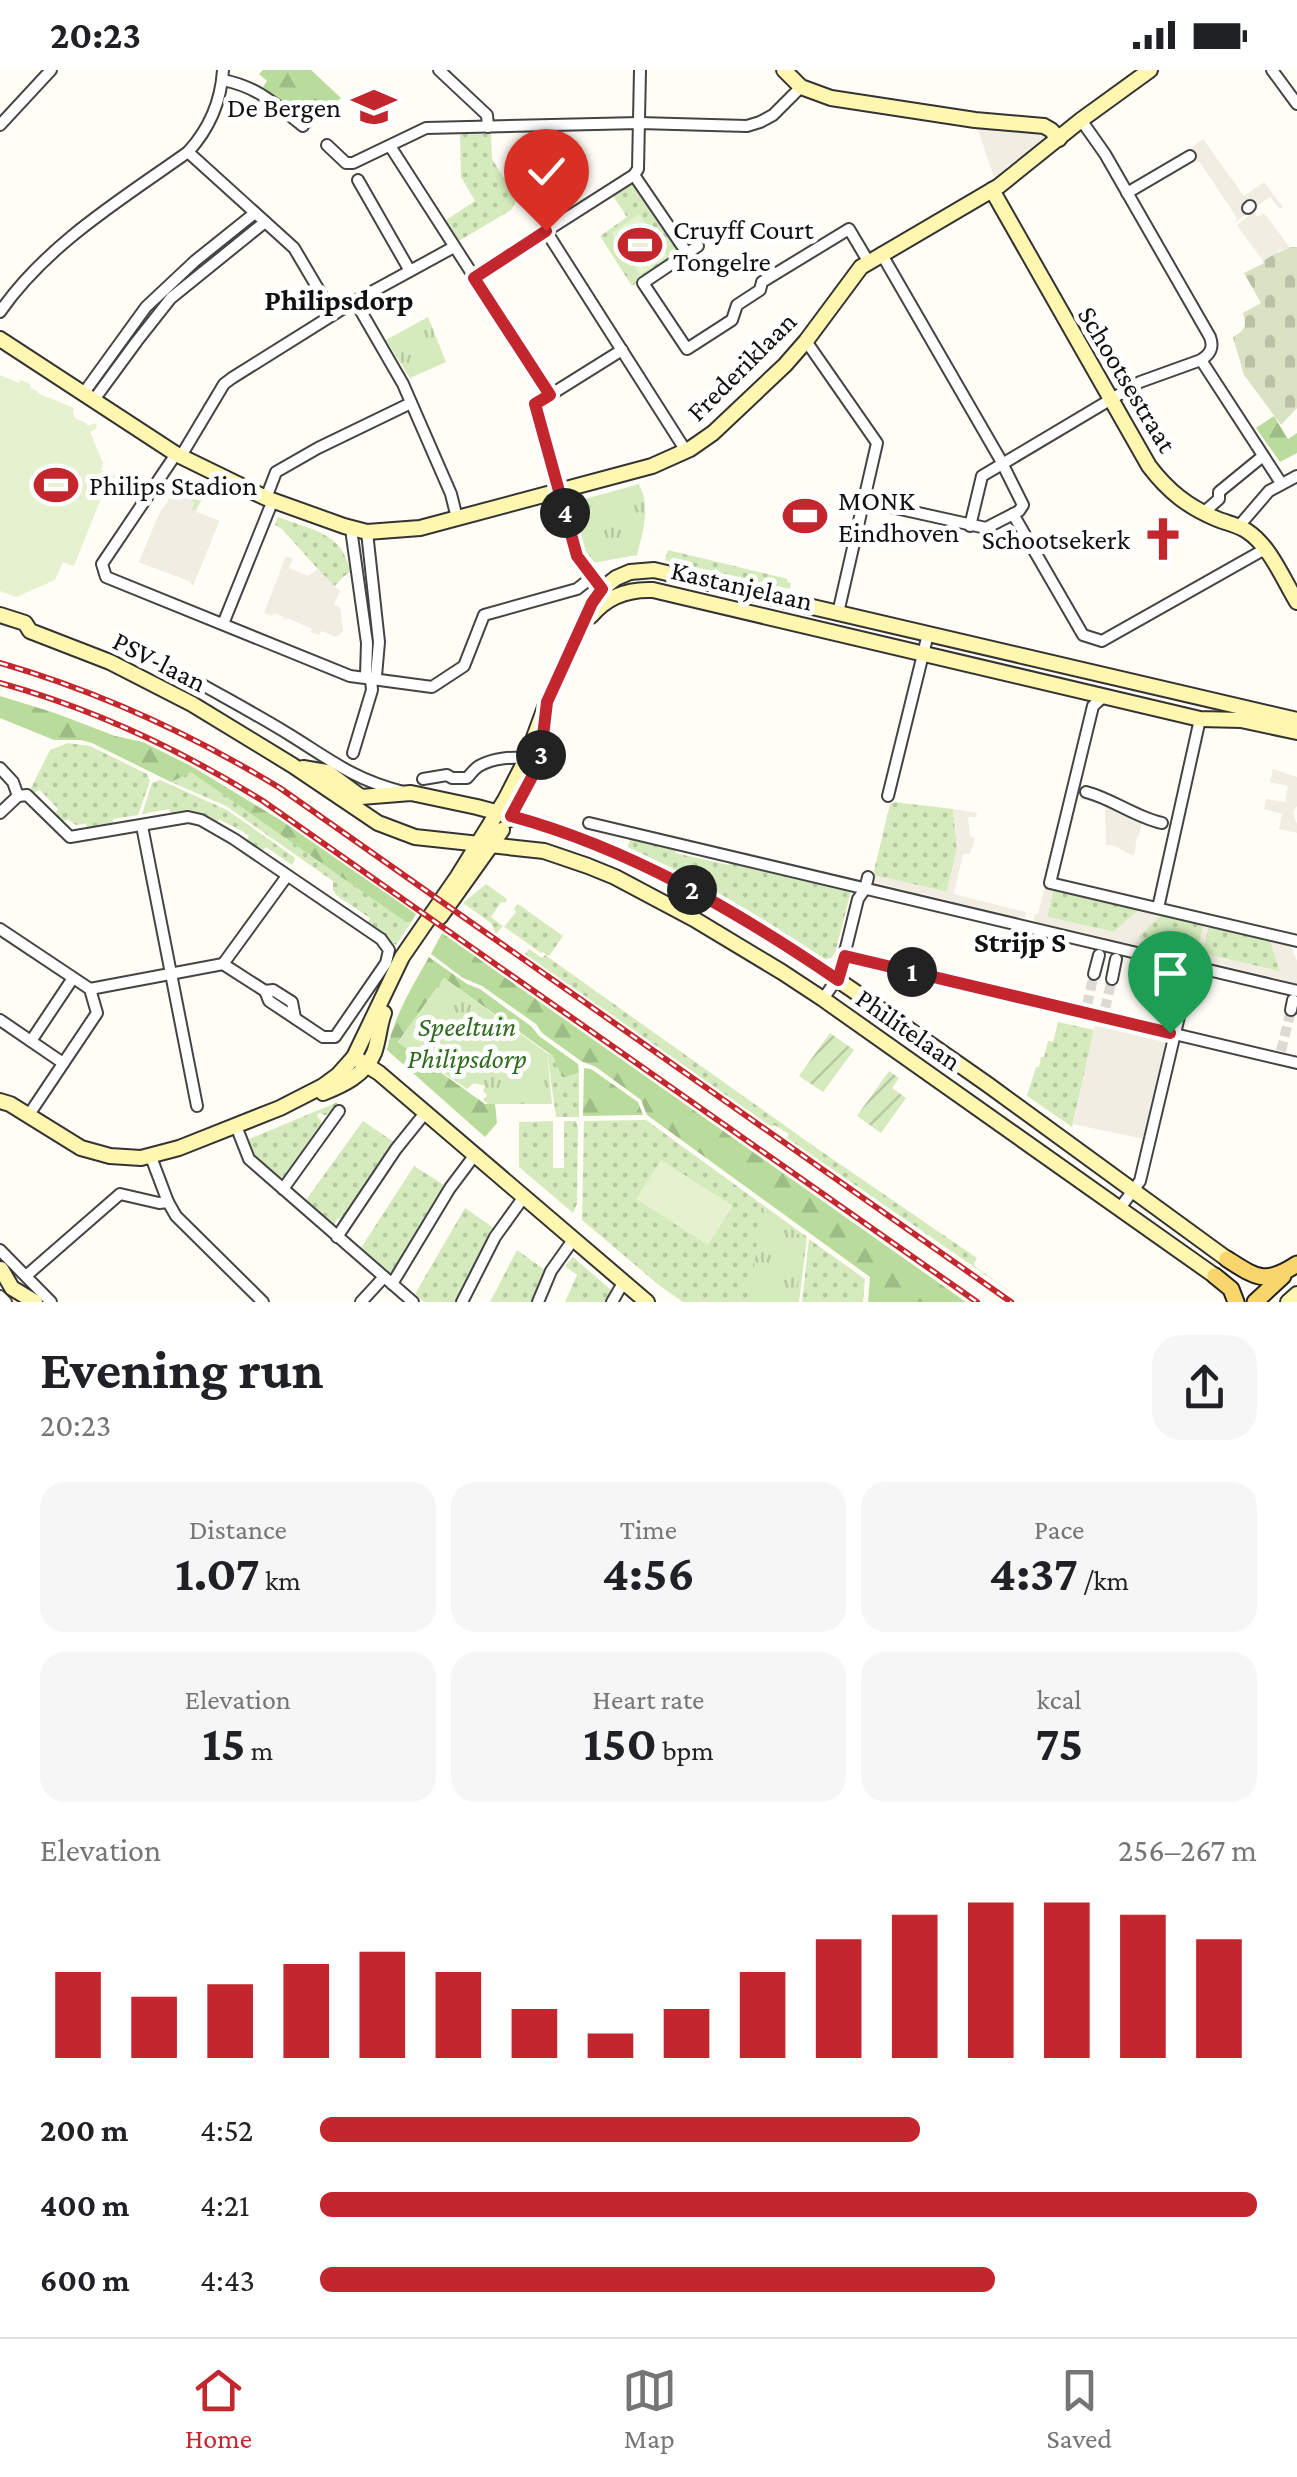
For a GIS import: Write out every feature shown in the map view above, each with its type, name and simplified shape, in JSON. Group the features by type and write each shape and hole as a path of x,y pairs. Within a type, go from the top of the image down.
{"main road":[{"path":"1228,1258 1260,1278 1281,1274 1297,1264"},
{"path":"1254,1302 1297,1264"},
{"path":"1215,1276 1231,1288 1236,1302"},
{"path":"1268,1302 1297,1276"}],"street":[{"path":"0,125 51,70"},
{"path":"439,70 487,115 488,126"},
{"path":"474,278 638,170 640,70"},
{"path":"784,70 809,92 975,120 1044,126 1059,138"},
{"path":"1272,70 1297,104"},
{"name":"Frederiklaan","path":"0,339 178,455 270,499 359,530 411,530 652,466 686,452 713,433 786,365 850,278 875,258 1018,172 1147,71"},
{"path":"0,312 53,253 202,138 215,112 223,75 270,100 303,126"},
{"path":"326,145 346,163 353,163 426,128 638,124 740,127 773,114 801,87"},
{"path":"970,526 982,476 1150,376 1201,360 1210,352 1211,340 1105,154 1081,120"},
{"path":"390,146 550,395"},
{"path":"188,152 294,248 333,314"},
{"path":"1127,193 1190,156"},
{"path":"634,175 686,253"},
{"path":"358,180 410,271"},
{"name":"Schootsestraat","path":"992,190 1149,466 1185,504 1252,535 1297,602"},
{"path":"88,398 146,307 255,213"},
{"path":"88,398 172,298 264,222"},
{"path":"698,246 643,283 687,350 732,320 737,306 760,290 762,282 849,229 875,258 1002,464 1022,507 988,528 864,500"},
{"path":"546,231 686,452"},
{"path":"454,246 333,314 224,384 102,564 106,578 350,676 432,687 464,666 484,614 577,589 601,589"},
{"path":"355,301 412,403 451,494 457,518"},
{"path":"806,341 877,443 838,613"},
{"path":"601,589 577,556 535,404 622,350"},
{"path":"1201,360 1281,482"},
{"path":"223,624 270,499 276,472 412,403"},
{"path":"1203,513 1219,499 1220,492 1264,456"},
{"path":"1239,526 1281,482 1297,476"},
{"path":"1013,514 1085,637 1102,642 1265,550"},
{"path":"359,530 367,596 379,642 376,676 371,679"},
{"name":"Kastanjelaan","path":"601,589 623,574 654,570 1297,720"},
{"path":"0,1104 10,1104 70,1144 128,1158 152,1157 280,1108 324,1086 373,1054 383,1015 409,963 494,831 533,760 547,702 601,589"},
{"name":"Kastanjelaan","path":"601,589 653,590 1200,719 1241,720 1297,732"},
{"name":"PSV-laan","path":"0,615 26,623 30,631 110,662 192,704 378,823 415,837 448,842 494,831"},
{"path":"888,796 928,634"},
{"path":"353,753 372,690 371,679"},
{"name":"PSV-laan","path":"202,684 341,769 411,793 494,831"},
{"path":"1104,696 1093,706 1050,883 1297,942"},
{"path":"1158,908 1200,719"},
{"path":"423,779 447,775 467,778 478,767 514,756 533,760"},
{"name":"PSV-laan","path":"292,765 327,772 361,797 411,793"},
{"path":"0,768 13,782 18,796"},
{"path":"1086,792 1139,816 1176,823"},
{"path":"1072,796 1094,801 1095,798 1083,794 1100,796"},
{"path":"0,812 18,796 27,795 70,837 195,818 234,839 382,940 389,956 334,1037 323,1038 269,1001 265,991 223,964"},
{"path":"1149,818 1162,823"},
{"path":"588,823 866,883 1191,966 1294,1001"},
{"path":"142,826 197,1106"},
{"name":"Philitelaan","path":"494,831 558,830 624,856 702,895 838,980 1228,1258"},
{"path":"360,1061 402,958 494,831"},
{"name":"Philitelaan","path":"494,831 614,877 782,972 1215,1276"},
{"path":"448,842 460,855 461,872"},
{"path":"614,877 624,856"},
{"path":"90,989 223,964 287,876"},
{"path":"823,999 838,980 858,899 866,883"},
{"path":"0,929 90,989 96,1013 63,1064 23,1113"},
{"path":"1094,974 1099,954"},
{"path":"845,956 1104,1013 1175,1034 1280,1055 1297,1063"},
{"path":"1112,978 1116,959"},
{"path":"1120,1208 1140,1181 1191,966"},
{"path":"31,1042 73,978"},
{"path":"0,1020 63,1064"},
{"path":"360,1061 647,1302"},
{"path":"283,1188 339,1111"},
{"path":"337,1237 396,1149 425,1114"},
{"path":"236,1126 249,1158 412,1302"},
{"path":"362,1302 388,1280 474,1156"},
{"path":"152,1157 168,1202 179,1220 264,1302"},
{"path":"27,1275 118,1194 168,1202"},
{"path":"462,1302 495,1237 523,1198"},
{"path":"538,1302 551,1272 573,1240"},
{"path":"0,1250 51,1302"},
{"path":"0,1269 19,1280 34,1301"},
{"path":"612,1302 623,1283"},
{"path":"244,1302 254,1293"},
{"path":"1288,1302 1297,1294"},
{"path":"0,1296 6,1302"}],"green space":[{"path":"263,70 311,70 341,98 310,129 264,92 267,81 259,74"},
{"path":"460,134 491,134 492,159 517,199 511,210 459,241 446,220 475,201 461,177"},
{"path":"634,183 680,252 632,286 600,236 627,217 613,196"},
{"name":"Cruyff Court Tongelre","path":"639,214 668,256 640,275 612,233"},
{"path":"1297,247 1297,408 1281,425 1244,375 1233,337 1244,328 1243,313 1261,303 1244,273"},
{"path":"428,317 446,362 410,378 386,340"},
{"name":"Philips Stadion","path":"0,375 30,384 37,393 74,408 75,418 88,426 96,423 97,428 90,432 103,463 101,470 116,476 107,497 102,496 74,566 63,562 55,580 16,597 0,591"},
{"path":"1274,416 1288,439 1297,433 1297,453 1280,462 1256,428"},
{"path":"179,484 203,496 196,512 219,521 193,585 139,562 159,515"},
{"path":"639,484 645,510 637,555 593,563 583,554 571,508 578,501"},
{"path":"278,517 333,540 350,572 334,587 275,525"},
{"path":"668,550 788,579 790,589 665,560"},
{"path":"0,696 143,742 193,767 282,821 416,914 406,922 191,772 171,782 92,743 54,740 0,718"},
{"path":"68,743 90,746 147,774 150,781 138,815 113,819 113,826 88,830 86,824 76,825 67,819 62,823 54,816 58,809 40,790 32,794 31,788 50,750"},
{"path":"191,771 406,921 412,921 396,945 366,925 370,918 336,895 333,881 226,806 171,782"},
{"path":"160,780 227,810 294,857 292,865 266,847 262,852 246,843 249,835 219,819 215,825 171,816 169,809 142,814 152,783"},
{"path":"890,804 953,809 957,848 947,892 873,875"},
{"path":"630,839 676,849 675,853 851,891 835,953 823,960 703,887 627,850"},
{"path":"486,884 507,899 491,917 503,926 496,934 491,923 463,903"},
{"path":"1054,888 1141,908 1114,932 1047,917"},
{"path":"518,904 563,936 549,956 504,927"},
{"path":"1162,914 1204,924 1197,952 1136,938"},
{"path":"1209,925 1270,940 1281,972 1202,953"},
{"path":"442,933 966,1302 868,1302 870,1277 647,1115 641,1100 431,954"},
{"path":"529,949 542,958 545,955 977,1258 973,1265 1025,1302 787,1138 789,1134 772,1127 525,954"},
{"path":"429,957 532,1027 578,1064 579,1073 562,1077 553,1056 444,978 398,1042 485,1104 495,1104 497,1123 485,1137 387,1050 399,1014"},
{"name":"Speeltuin Philipsdorp","path":"444,978 547,1053 552,1104 488,1104 483,1100 487,1095 483,1091 485,1086 474,1083 467,1089 398,1042"},
{"path":"1058,1022 1094,1030 1072,1127 1027,1096 1048,1041 1053,1042"},
{"path":"830,1033 854,1050 823,1092 799,1076"},
{"path":"547,1053 553,1056 562,1076 579,1073 579,1117 556,1117"},
{"path":"584,1068 638,1102 643,1115 583,1116"},
{"path":"889,1071 899,1078 892,1088 906,1098 881,1133 857,1116"},
{"path":"338,1102 333,1112 319,1113 321,1129 285,1178 255,1157 249,1139"},
{"path":"646,1120 807,1237 799,1302 683,1302 582,1220 584,1121"},
{"path":"363,1121 394,1142 342,1220 338,1218 334,1224 306,1200"},
{"path":"553,1121 553,1168 564,1168 564,1121 576,1121 578,1128 577,1204 573,1213 519,1167 519,1122"},
{"path":"661,1160 733,1206 708,1245 636,1199"},
{"path":"414,1166 444,1185 393,1275 361,1248"},
{"path":"761,1207 804,1238 796,1302 750,1302"},
{"path":"465,1208 494,1228 456,1302 424,1302 415,1294"},
{"path":"809,1239 865,1279 863,1302 802,1302"},
{"path":"517,1250 545,1270 531,1302 490,1302"},
{"path":"573,1257 611,1290 605,1302 565,1302 577,1275 565,1266"}],"shaded area":[{"path":"977,127 997,132 1018,128 1043,130 1049,139 1031,157 1020,157 1012,168 1006,167 1009,170 995,180"},
{"path":"1203,139 1244,196 1264,182 1283,207 1280,209 1270,197 1234,223 1237,218 1199,161 1194,163 1187,151"},
{"path":"1254,212 1257,217 1264,213 1290,248 1263,261 1237,225"},
{"path":"183,486 189,489 185,497 195,502 192,510 202,495 196,512 219,521 193,585 139,562 159,515"},
{"path":"286,556 293,559 289,568 308,576 318,569 340,591 334,604 340,608 343,632 336,637 321,631 319,635 287,618 264,613"},
{"path":"1273,769 1297,777 1297,806 1293,813 1297,833 1279,829 1282,814 1264,809 1266,799 1285,802 1288,786 1270,782"},
{"path":"1082,787 1164,816 1161,827 1142,823 1134,856 1106,845 1105,805 1080,799"},
{"path":"953,809 977,813 976,817 968,817 970,836 975,838 970,854 963,854 954,894 1026,912 1019,922 1009,920 1010,915 955,902 953,907 952,901 920,893 914,897 906,895 910,891 872,882 873,875 947,892 957,848"},
{"path":"1045,886 1054,888 1047,917 1114,932 1141,908 1162,914 1138,938 1197,952 1204,924 1209,925 1202,953 1280,972 1270,940 1291,945 1297,961 1297,988 1286,985 1284,980 1201,960 1194,963 1195,958 1103,942 1106,938 1046,924 1044,928 1035,925 1033,920"},
{"path":"1021,990 1169,1025 1143,1139 1073,1124 1095,1024 1018,1005"}],"tunnel":[{"path":"1087,1005 1094,974"},
{"path":"1105,1009 1112,979"},
{"path":"1281,1051 1291,1010"}],"railway":[{"path":"0,663 144,716 280,788 1011,1302"},
{"path":"0,683 69,705 136,733 263,801 977,1302"}],"place":[{"name":"De Bergen","path":"374,107"},
{"name":"Cruyff Court Tongelre","path":"640,245"},
{"name":"Philips Stadion","path":"56,485"},
{"name":"MONK Eindhoven","path":"805,516"},
{"name":"Schootsekerk","path":"1163,539"}],"district":[{"name":"Philipsdorp","path":"339,300"},
{"name":"Strijp S","path":"1020,942"}],"route":[{"path":"546,231 474,278 550,395 535,404 555,481 579,560 602,589 547,702 540,762 511,816 587,840 652,869 702,895 838,980 845,956 1170,1033"}]}
